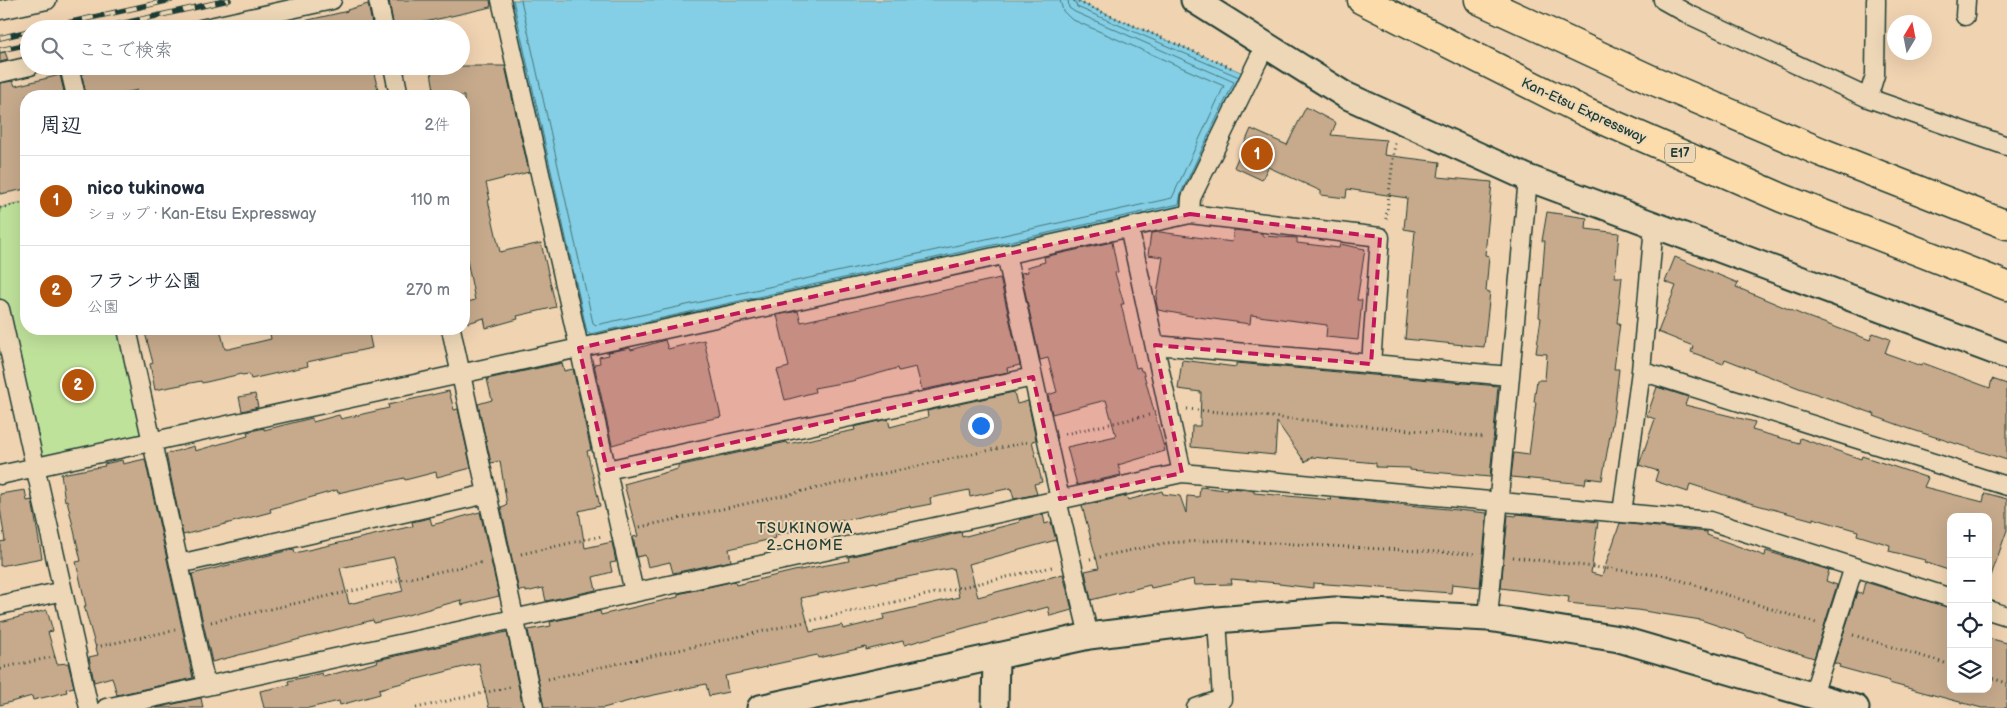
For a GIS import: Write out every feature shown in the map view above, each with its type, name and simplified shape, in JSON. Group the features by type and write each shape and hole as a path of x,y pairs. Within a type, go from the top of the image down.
{"highway":[{"name":"Kan-Etsu Expressway","path":"1362,0 1587,113 1782,198 2007,286"},
{"path":"1479,0 1652,80 1821,152 2007,225"}],"street":[{"path":"0,10 47,0"},
{"path":"242,20 332,0"},
{"path":"378,0 382,20"},
{"path":"502,0 634,592"},
{"path":"1194,0 1345,95 1398,121 1528,178 2007,356"},
{"path":"1663,0 1689,7 1868,98 2007,146"},
{"path":"1868,98 1875,75 1876,0"},
{"path":"1190,214 1191,198 1265,46"},
{"path":"0,73 20,68"},
{"path":"72,75 75,90"},
{"path":"394,75 398,90"},
{"path":"1488,618 1528,178"},
{"path":"0,475 1190,214 1380,237 1371,364"},
{"path":"1622,513 1641,370 1654,226"},
{"path":"1129,227 1182,472"},
{"path":"1006,254 1089,636"},
{"path":"0,309 3,333 36,467 89,708"},
{"path":"128,335 206,686"},
{"path":"451,335 534,708"},
{"path":"1155,345 1510,376"},
{"path":"1641,370 2007,486"},
{"path":"607,470 1033,377"},
{"path":"106,708 1182,472 1710,521 1947,597"},
{"path":"179,564 487,494"},
{"path":"1813,695 1854,567"},
{"path":"0,605 63,591"},
{"path":"760,708 1089,636 1217,620 1335,610 1488,618 1619,639 1856,708"},
{"path":"1992,611 2007,616"},
{"path":"1196,708 1222,699 1217,620"},
{"path":"995,708 996,656"}],"path":[{"path":"1074,0 1250,76"},
{"path":"1380,237 1384,238 1398,121"},
{"path":"0,208 20,203"},
{"path":"0,668 1180,408 1504,439"},
{"path":"1992,678 2007,683"}],"highlighted area":[{"path":"1190,214 1380,237 1371,364 1155,345 1182,473 1060,499 1033,377 607,470 579,348"}],"green space":[{"path":"20,203 20,335 128,335 152,442 35,467 0,309 0,208"}],"water":[{"path":"501,0 1074,0 1250,76 1190,214 579,348"}],"building":[{"path":"389,0 490,0 491,7 434,20 392,20"},
{"path":"368,4 371,20 308,20 348,11"},
{"path":"5,52 8,60 0,62 0,53"},
{"path":"470,66 505,66 529,172 486,183 490,200 488,200 500,252 541,243 556,307 517,316 518,319 486,328 484,318 470,322 470,301 475,300 470,275 470,90 434,90 432,75 470,75"},
{"path":"60,75 64,90 20,90 20,190 0,194 0,83 13,81 15,86"},
{"path":"82,75 374,75 378,90 138,90 85,90"},
{"path":"1306,107 1336,123 1331,135 1386,140 1384,155 1440,162 1438,177 1492,182 1485,255 1489,256 1486,291 1490,292 1484,347 1405,339 1415,231 1404,229 1407,198 1347,189 1346,198 1321,195 1321,191 1268,167 1262,180 1234,167 1251,129 1287,145"},
{"path":"1547,212 1587,218 1586,229 1619,233 1615,277 1622,277 1617,323 1620,323 1614,369 1619,369 1614,413 1602,480 1586,478 1585,484 1511,477 1514,453 1529,455 1537,380 1545,380 1547,354 1536,353 1541,318 1539,317 1545,241 1542,241"},
{"path":"1234,230 1262,233 1262,236 1297,238 1297,243 1339,248 1340,244 1365,249 1357,300 1362,300 1358,340 1326,337 1327,325 1251,315 1250,324 1158,310 1156,301 1163,257 1148,255 1151,233 1160,232 1232,242"},
{"path":"1112,242 1118,272 1115,273 1124,304 1121,304 1136,368 1140,367 1141,371 1143,371 1165,451 1118,465 1121,475 1077,485 1067,447 1116,436 1106,400 1052,414 1048,395 1057,392 1048,358 1040,360 1021,273 1028,272 1027,267 1045,262 1044,257"},
{"path":"1675,257 1738,283 1736,287 1805,316 1870,340 1873,333 1890,339 1885,353 1922,366 1923,363 1990,388 1992,379 2007,384 2007,460 1910,429 1874,416 1875,414 1799,388 1725,359 1723,364 1691,352 1693,346 1658,332 1676,286 1665,282"},
{"path":"1000,278 1020,365 1007,368 1008,372 922,390 916,367 899,371 898,368 852,381 814,388 815,392 785,400 777,370 789,367 777,315 798,311 801,322"},
{"path":"146,335 222,335 225,349 229,349 271,339 270,335 369,335 372,348 307,362 308,366 251,379 249,374 241,374 202,383 201,381 155,390 150,364 153,363"},
{"path":"665,340 668,349 704,340 721,417 686,424 612,445 594,364 600,363 599,357 609,355 608,352 630,348 631,350"},
{"path":"1182,360 1236,367 1236,363 1498,386 1490,477 1410,470 1410,468 1376,467 1376,463 1312,457 1305,462 1277,422 1275,455 1191,447 1192,426 1200,426 1201,392 1178,389"},
{"path":"562,363 564,371 573,369 591,450 587,451 600,506 579,511 585,548 612,542 616,562 610,563 612,572 593,577 596,590 546,601 543,588 526,592 526,590 519,591 501,507 507,505 500,461 491,463 478,404 492,400 487,379"},
{"path":"1657,387 1688,397 1685,405 1755,422 1752,430 1799,443 1800,438 1861,459 1862,456 1928,478 1924,487 1983,502 1985,493 2007,499 2007,530 1992,573 1992,513 1947,513 1947,570 1924,562 1925,560 1889,551 1890,545 1857,535 1858,531 1746,502 1690,484 1688,492 1655,481 1658,471 1639,465 1655,419 1647,416"},
{"path":"449,391 454,410 458,409 471,468 437,477 436,472 338,493 337,490 270,509 271,512 183,535 166,454 194,446 195,451 248,436 247,432 264,428 264,430 312,418 313,422 339,415 341,419 389,408 388,405"},
{"path":"1014,392 1017,404 1028,401 1036,440 1032,441 1042,482 1034,484 1037,494 1014,499 1011,488 970,497 969,490 930,498 931,504 910,508 910,506 775,535 776,538 729,549 731,561 673,573 670,562 648,567 645,555 637,557 633,537 638,536 624,484 678,469 678,466 787,442 788,444 855,430 854,427 888,419 890,427 928,417 927,411"},
{"path":"255,394 258,407 242,411 239,397"},
{"path":"145,459 193,678 117,695 112,677 94,682 89,657 98,655 84,606 86,606 76,562 81,561 67,500 65,501 61,474 105,466 104,464 122,460 123,464"},
{"path":"1200,487 1226,490 1227,488 1242,489 1254,491 1254,493 1332,500 1329,497 1487,513 1480,587 1452,584 1451,593 1313,583 1313,588 1231,579 1232,584 1195,585 1194,579 1151,588 1150,585 1091,600 1085,571 1099,568 1082,506 1126,496 1128,500 1162,491 1163,494 1180,496 1186,513 1187,496 1199,497"},
{"path":"25,490 27,501 32,500 42,558 0,566 0,542 5,541 0,494"},
{"path":"480,512 499,596 462,605 461,600 374,623 373,620 212,662 192,574 294,549 295,553 413,526 412,522 430,518 432,525","holes":["394,557 403,591 349,604 340,568"]},
{"path":"1043,514 1045,524 1051,522 1056,540 969,564 978,597 1063,574 1072,610 1050,616 1048,607 1029,612 1029,610 904,645 903,641 866,650 866,647 818,658 817,655 767,666 725,676 728,692 709,696 706,684 603,708 544,708 528,630 551,626 550,622 600,611 601,615 735,581 736,585 794,571 849,561 848,557 915,542 915,544 961,532 962,537 1020,522 1019,520","holes":["953,568 959,597 883,615 884,619 843,629 842,625 810,632 801,598"]},
{"path":"1517,514 1598,522 1591,573 1602,576 1620,523 1707,532 1707,535 1765,556 1766,551 1829,570 1826,581 1837,585 1814,658 1746,637 1746,635 1701,620 1637,610 1568,603 1569,597 1501,588 1508,515 1516,516"},
{"path":"1865,582 1947,607 1947,693 1992,693 1992,639 2007,643 2007,708 1982,708 1889,683 1890,681 1839,667 1840,665 1834,663 1857,592 1862,594"},
{"path":"47,610 53,631 48,632 57,664 68,663 74,687 66,689 67,692 33,700 32,696 0,705 0,622"},
{"path":"507,632 523,708 489,708 479,663 379,689 380,694 340,705 339,701 309,708 264,708 260,691 289,685 288,681 322,673 323,677 378,662 377,660"},
{"path":"201,698 203,708 156,708"}],"railway":[{"path":"81,20 171,0"},
{"path":"138,20 229,0"},
{"path":"0,38 20,33"},
{"path":"0,50 20,46"}],"place":[{"name":"nico tukinowa","path":"1257,154"},
{"name":"フランサ公園","path":"78,385"}],"district":[{"name":"TSUKINOWA 2-CHOME","path":"805,536"}]}
